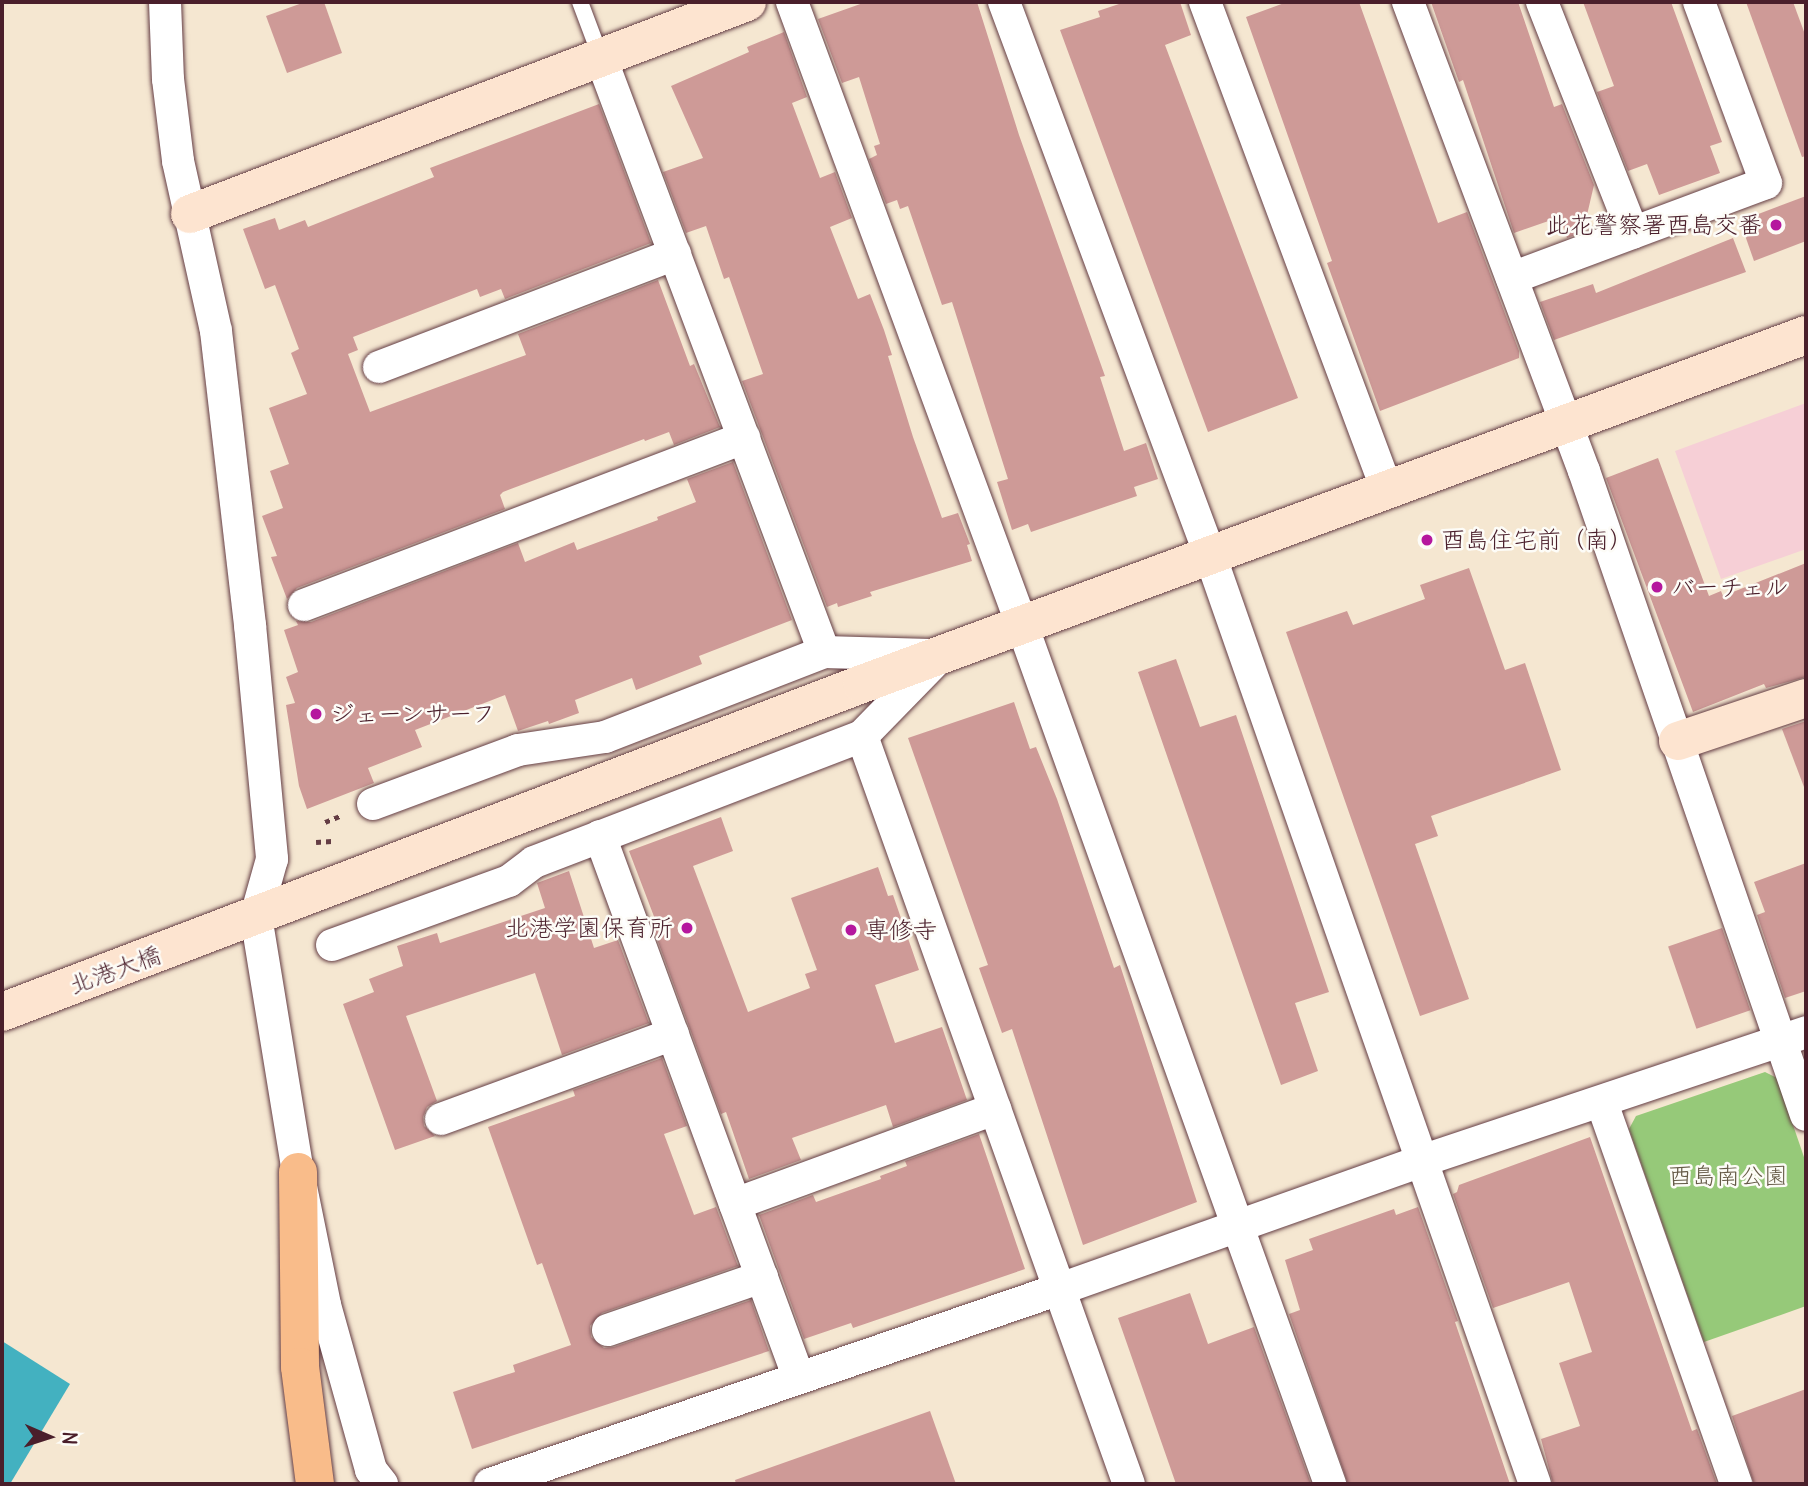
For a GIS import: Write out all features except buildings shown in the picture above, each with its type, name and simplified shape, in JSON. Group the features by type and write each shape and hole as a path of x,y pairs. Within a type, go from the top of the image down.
{"highway":[{"path":"298,1172 300,1367 315,1484"}],"street":[{"path":"165,2 168,79 178,161 216,331 272,859 242,922 325,1305 371,1470 382,1484"},
{"path":"190,214 747,2"},
{"path":"792,2 1022,625 1330,1484"},
{"path":"1004,2 1210,555 1535,1484"},
{"path":"1205,2 1387,490"},
{"path":"1408,2 1567,424 1678,741 1794,1037 1806,1115"},
{"path":"1542,2 1633,233"},
{"path":"1512,278 1766,183 1699,2"},
{"path":"601,58 824,652"},
{"path":"379,367 675,254"},
{"name":"北港大橋","path":"2,1012 940,655 1806,335"},
{"path":"304,604 744,438"},
{"path":"373,804 518,751 605,737 824,652 940,655"},
{"path":"332,945 509,881 534,862 862,736 940,655"},
{"path":"1678,741 1806,698"},
{"path":"862,736 1129,1484"},
{"path":"600,836 798,1376"},
{"path":"441,1119 673,1034"},
{"path":"490,1484 798,1376 1060,1289 1423,1160 1794,1037"},
{"path":"1602,1102 1736,1484"},
{"path":"735,1204 995,1109"},
{"path":"608,1329 762,1277"}],"lane":[{"path":"580,2 601,58"}],"shaded area":[{"path":"1806,403 1806,549 1721,579 1675,451"}],"green space":[{"name":"酉島南公園","path":"1765,1072 1777,1078 1806,1163 1806,1306 1704,1342 1629,1129 1636,1116"}],"water":[{"path":"2,1341 70,1384 10,1484 2,1484"}],"place":[{"name":"此花警察署酉島交番","path":"1776,225"},
{"name":"酉島住宅前（南）","path":"1427,540"},
{"name":"バーチェル","path":"1657,587"},
{"name":"ジェーンサーフ","path":"316,714"},
{"name":"北港学園保育所","path":"687,928"},
{"name":"専修寺","path":"851,930"}]}
